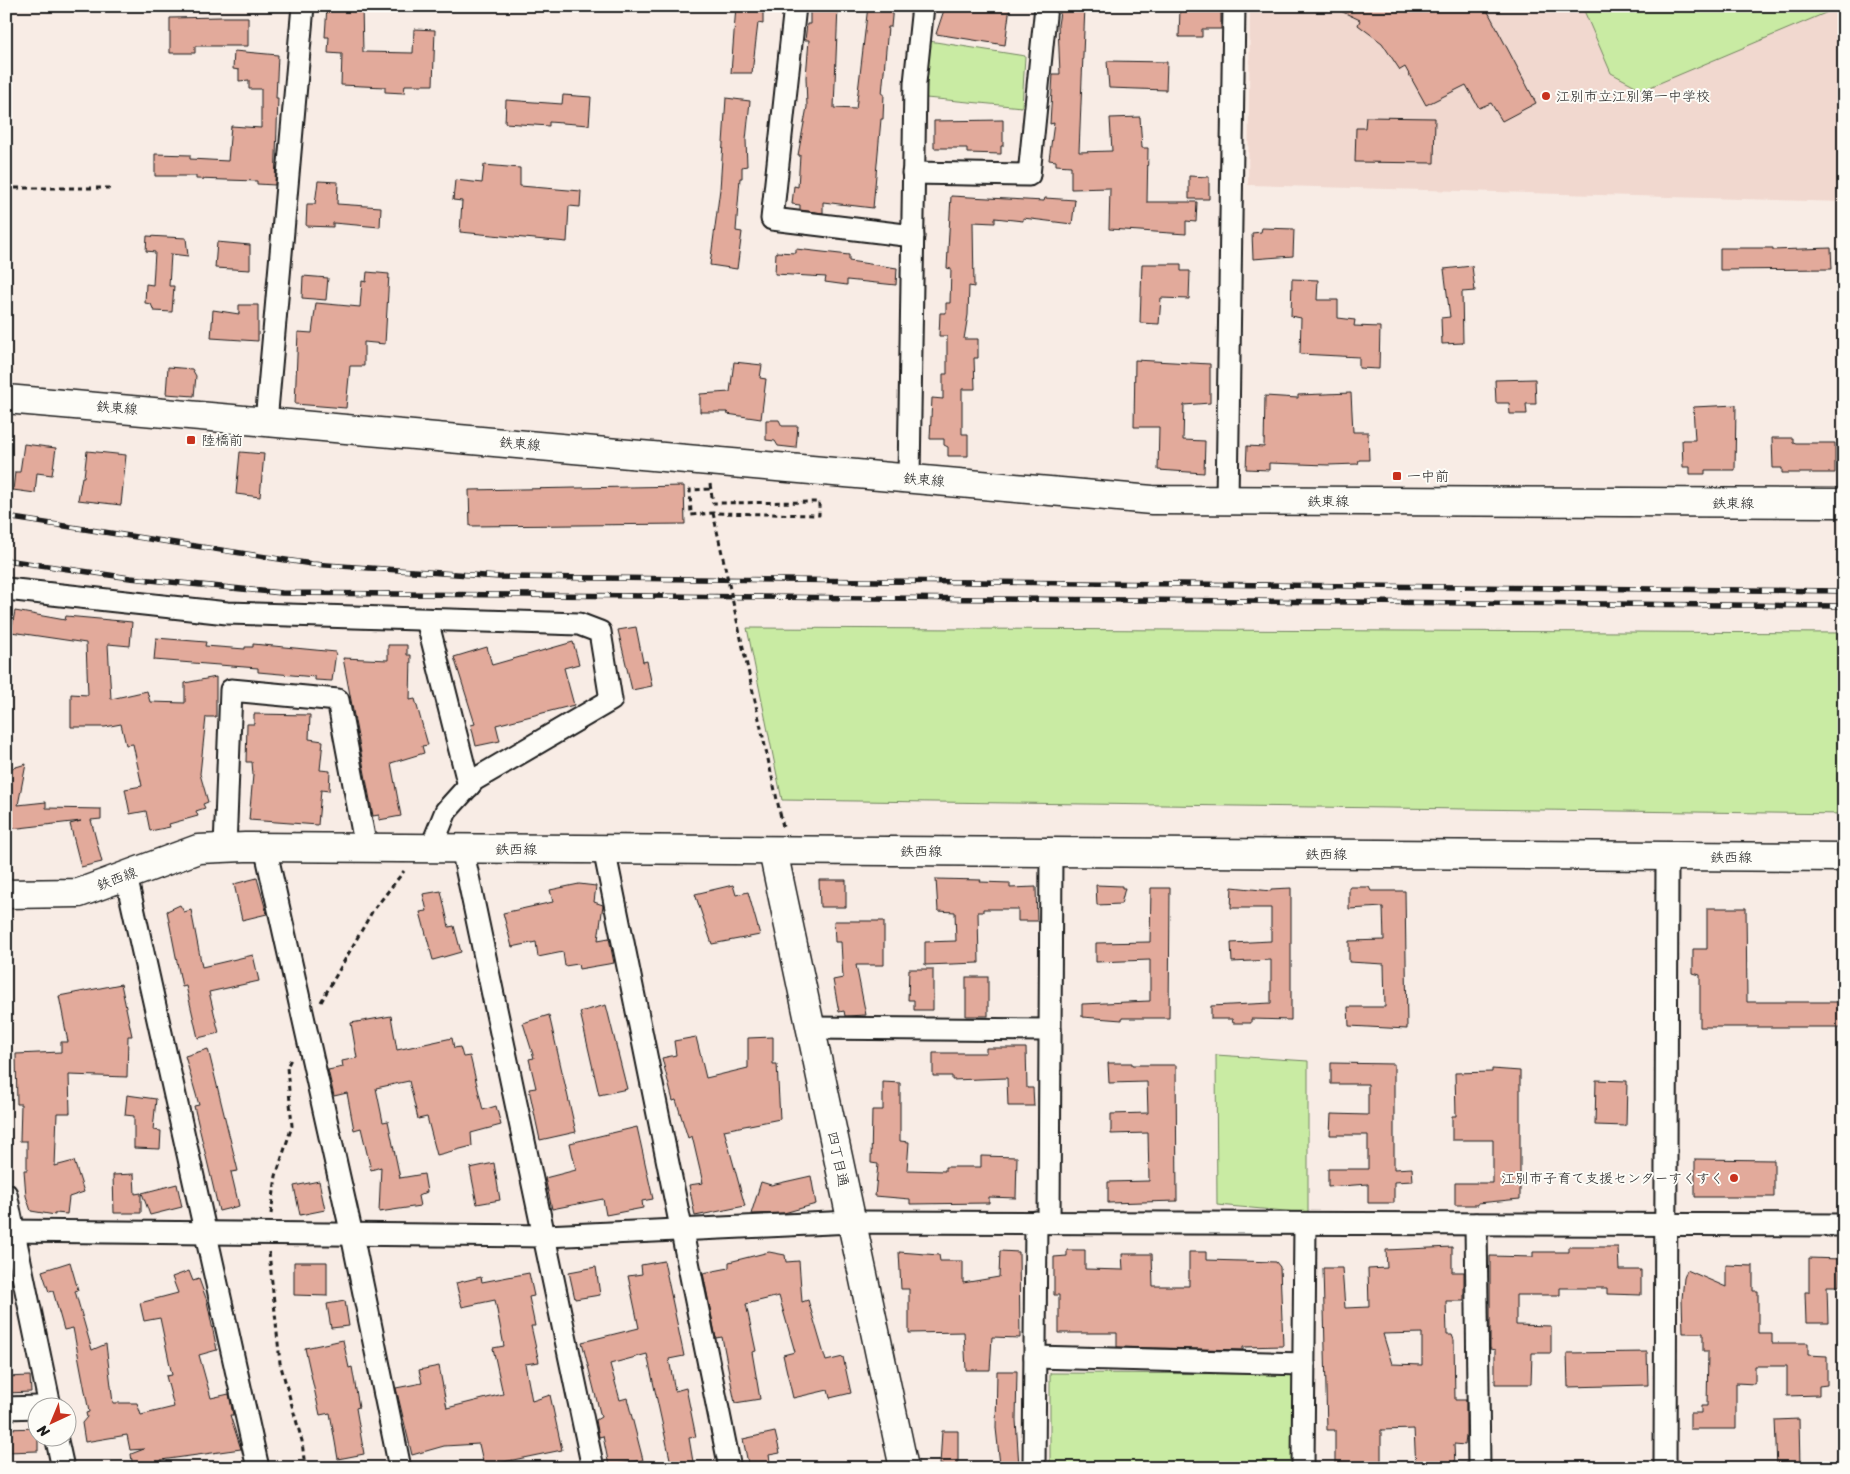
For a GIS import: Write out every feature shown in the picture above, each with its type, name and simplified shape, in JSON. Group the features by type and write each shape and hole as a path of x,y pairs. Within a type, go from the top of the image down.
{"street":[{"path":"266,422 303,6"},
{"path":"795,6 772,219 912,236"},
{"path":"910,478 914,83 923,6"},
{"path":"913,173 1029,175 1046,6"},
{"path":"1227,500 1234,6"},
{"name":"鉄東線","path":"6,399 1152,500 1844,503"},
{"path":"6,589 227,613 579,624 600,632 611,700 474,780 446,811 430,848"},
{"path":"427,620 469,786"},
{"path":"225,848 231,690 338,700 366,848"},
{"name":"鉄西線","path":"6,894 79,893 198,850 265,847 604,849 779,841 1051,852 1844,857"},
{"name":"四丁目通","path":"779,841 811,1028 904,1468"},
{"path":"265,847 352,1235 400,1468"},
{"path":"462,848 593,1468"},
{"path":"604,849 680,1231 730,1468"},
{"path":"1034,1468 1034,1357 1043,1222 1050,1030 1051,852"},
{"path":"1666,1468 1667,856"},
{"path":"126,876 258,1468"},
{"path":"811,1028 1050,1030"},
{"path":"6,1194 10,1231 48,1396"},
{"path":"10,1231 544,1236 852,1222 1844,1226"},
{"path":"1303,1468 1305,1224"},
{"path":"1476,1224 1479,1468"},
{"path":"1034,1357 1304,1364"},
{"path":"6,1408 28,1407"},
{"path":"58,1446 63,1468"}],"path":[{"path":"6,188 114,188"},
{"path":"709,477 711,490 713,503 819,502 819,515 713,513 691,515 690,490 711,490"},
{"path":"713,513 780,814 779,841"},
{"path":"305,1468 302,1441 280,1363 268,1234 276,1176 292,1126 287,1067 306,1029 372,912 404,870"}],"shaded area":[{"name":"江別市立江別第一中学校","path":"1250,6 1844,6 1844,202 1248,185"}],"green space":[{"path":"1582,6 1842,6 1643,90 1611,73"},
{"path":"929,41 1025,56 1022,107 926,98"},
{"path":"747,628 1844,633 1844,814 782,800"},
{"path":"1216,1055 1308,1061 1308,1213 1217,1205"},
{"path":"1050,1373 1295,1374 1293,1468 1050,1468"}],"building":[{"path":"327,6 362,6 363,52 413,53 414,29 435,30 433,85 405,85 404,93 385,92 385,87 341,85 342,54 328,53 329,37 325,37"},
{"path":"736,6 763,9 763,24 758,23 752,73 731,73"},
{"path":"810,6 838,6 834,108 856,109 868,6 893,6 891,27 888,27 882,94 884,94 883,119 881,119 873,208 823,202 823,213 800,210 800,205 792,204 794,186 798,187 800,155 798,155 807,107 806,77 809,40 805,40 807,24 810,24"},
{"path":"950,6 1010,6 1005,45 936,34 944,10 950,10"},
{"path":"1061,6 1085,6 1079,152 1112,151 1110,118 1140,117 1142,148 1148,148 1147,202 1197,202 1196,222 1186,221 1186,234 1109,229 1110,188 1071,189 1071,166 1056,165 1056,161 1049,160 1054,123 1050,124 1053,74 1060,74 1058,25"},
{"path":"1330,6 1485,6 1536,103 1502,121 1491,103 1479,108 1466,85 1426,105 1405,67 1400,70 1382,43 1358,25 1360,20"},
{"path":"1180,9 1221,10 1221,29 1202,29 1202,37 1179,37"},
{"path":"248,17 248,46 195,46 195,53 170,53 170,18"},
{"path":"234,51 278,55 275,185 257,184 257,181 196,179 196,176 155,176 155,154 190,155 190,159 228,161 231,126 261,128 261,89 249,89 249,80 239,81 239,70 233,69"},
{"path":"1107,61 1167,62 1166,90 1109,88"},
{"path":"563,95 591,97 589,125 549,122 549,126 505,123 506,100 562,104"},
{"path":"726,98 750,101 746,140 747,166 742,167 742,178 740,178 736,231 742,232 737,269 710,265 720,189"},
{"path":"1366,117 1435,118 1434,163 1355,162 1356,128 1365,128"},
{"path":"1003,120 1003,146 1001,146 1001,154 967,153 967,148 934,148 934,121"},
{"path":"484,165 520,168 520,186 581,191 580,207 569,206 567,242 460,232 462,201 453,200 455,180 482,183"},
{"path":"1189,176 1209,177 1209,199 1189,199"},
{"path":"318,181 338,182 337,204 381,207 380,227 333,223 333,227 306,226 307,204 315,204"},
{"path":"951,196 1044,201 1045,198 1075,200 1072,224 1023,218 1023,221 995,218 995,223 973,222 974,287 969,286 968,315 964,339 978,339 978,358 974,358 975,389 962,389 962,434 968,434 968,456 948,456 948,447 944,445 944,439 930,439 932,398 943,399 943,374 947,374 947,336 939,336 940,313 946,313 946,303 950,303 951,269 947,268"},
{"path":"1262,228 1294,229 1293,256 1253,259 1252,233 1261,232"},
{"path":"147,236 186,238 188,256 171,254 169,286 174,286 172,312 154,311 151,304 145,303 146,284 153,285 155,252 146,251"},
{"path":"217,242 250,245 250,270 215,268"},
{"path":"1720,248 1773,248 1773,250 1831,248 1832,269 1720,270"},
{"path":"796,249 849,255 849,261 897,268 896,285 847,280 847,285 825,282 826,277 775,274 776,252 796,253"},
{"path":"1142,264 1181,264 1181,271 1190,271 1189,299 1161,298 1159,324 1140,323"},
{"path":"1472,266 1475,291 1462,292 1463,343 1442,344 1441,318 1450,317 1444,269"},
{"path":"367,272 389,274 385,344 364,342 364,366 350,366 346,408 295,404 298,332 312,333 316,303 360,307 362,281 366,282"},
{"path":"303,276 328,278 326,300 302,298"},
{"path":"1292,279 1318,280 1317,300 1338,300 1338,318 1355,320 1354,326 1380,327 1379,369 1359,368 1359,357 1300,354 1301,318 1291,316"},
{"path":"239,305 258,305 258,341 211,338 213,310 239,314"},
{"path":"1135,360 1210,364 1210,403 1184,405 1183,440 1205,441 1204,473 1158,470 1159,427 1134,427"},
{"path":"734,362 762,365 760,378 766,379 761,419 727,414 728,412 700,412 700,394 730,392"},
{"path":"168,367 192,369 196,376 194,396 166,394"},
{"path":"1535,379 1536,404 1526,404 1527,414 1510,414 1509,403 1496,403 1495,380"},
{"path":"1351,393 1353,432 1368,432 1369,460 1359,460 1358,464 1328,465 1269,463 1269,470 1246,469 1247,446 1264,447 1265,396 1298,398 1298,395"},
{"path":"1736,405 1735,470 1705,470 1705,474 1690,474 1690,467 1683,467 1682,440 1695,440 1693,407"},
{"path":"766,420 779,420 782,426 798,426 796,448 778,446 775,441 766,440"},
{"path":"1772,438 1793,438 1793,442 1796,443 1835,443 1835,473 1782,473 1782,468 1773,468"},
{"path":"24,444 56,448 52,475 37,473 35,493 13,490 15,472 20,472"},
{"path":"87,451 126,455 121,505 78,500 82,477 84,477"},
{"path":"240,452 264,454 260,497 236,494"},
{"path":"684,486 685,524 470,526 469,490"},
{"path":"15,611 65,620 66,616 132,622 130,646 108,644 111,699 147,691 150,702 185,703 185,683 216,677 216,717 206,717 200,774 208,802 203,804 205,808 196,811 198,816 169,824 170,827 150,831 146,811 130,814 125,789 142,786 133,744 126,745 121,724 105,727 71,727 71,694 88,695 86,643 11,632"},
{"path":"636,627 643,662 647,661 652,686 632,690 618,630"},
{"path":"156,638 206,642 205,646 245,649 245,647 253,647 253,644 336,652 332,681 315,680 315,677 258,672 258,668 154,660"},
{"path":"573,642 579,664 564,668 574,705 496,725 500,741 476,746 471,725 475,724 454,657 487,647 492,665"},
{"path":"388,645 407,645 407,655 411,655 410,700 415,699 428,745 422,746 424,753 391,763 401,816 379,820 379,815 373,816 343,658 388,660"},
{"path":"254,714 310,715 309,739 323,741 320,770 330,771 329,791 321,790 318,825 249,820 253,775 252,762 246,762 247,724 254,724"},
{"path":"26,764 18,805 46,802 46,808 101,809 101,819 91,820 102,862 81,867 70,824 81,821 10,829 10,826 6,826 6,770"},
{"path":"257,878 267,914 242,920 234,884"},
{"path":"936,879 1010,883 1010,888 1036,887 1037,921 1018,921 1018,909 983,909 983,912 978,912 979,963 925,965 925,942 956,941 955,912 938,911"},
{"path":"819,880 846,880 846,907 820,907"},
{"path":"579,884 596,886 594,902 603,905 598,940 609,938 614,963 579,969 578,964 565,966 563,952 538,957 536,942 512,947 503,913 553,902 550,890"},
{"path":"733,885 736,895 748,892 760,935 712,944 695,894"},
{"path":"1096,885 1122,886 1122,888 1125,888 1121,904 1097,905"},
{"path":"1232,887 1271,891 1271,889 1291,888 1291,1020 1251,1019 1251,1023 1233,1023 1232,1019 1211,1019 1211,1006 1271,1003 1271,960 1232,962 1231,943 1271,941 1271,908 1231,908"},
{"path":"1349,887 1369,887 1371,891 1405,891 1407,1029 1349,1026 1348,1007 1385,1007 1384,964 1349,962 1349,941 1384,940 1383,907 1349,909"},
{"path":"1151,888 1170,888 1169,1018 1122,1018 1122,1020 1082,1017 1082,1004 1150,1001 1150,960 1096,962 1096,943 1150,942"},
{"path":"441,891 449,927 454,926 461,952 433,960 420,912 427,911 423,894"},
{"path":"180,905 184,912 191,910 202,967 253,955 259,981 209,992 219,1033 198,1038 186,986 182,987 167,911"},
{"path":"1707,908 1746,908 1747,1002 1841,1002 1841,1027 1700,1027 1700,975 1693,973 1693,949 1707,949"},
{"path":"834,921 884,921 884,965 856,965 866,1015 845,1016 844,1011 839,1012 833,980 843,978 841,942 835,942"},
{"path":"909,969 933,969 933,1010 914,1010 914,1000 908,1000"},
{"path":"966,977 988,977 988,1016 966,1016"},
{"path":"121,984 132,1036 128,1036 127,1077 69,1075 70,1113 57,1113 55,1166 74,1161 84,1192 69,1197 67,1214 55,1213 55,1215 31,1211 26,1196 24,1170 27,1170 27,1141 20,1141 21,1104 17,1104 16,1054 61,1052 61,1042 68,1042 59,996"},
{"path":"606,1005 627,1089 599,1095 580,1012"},
{"path":"549,1015 576,1132 540,1140 529,1089 536,1088 529,1059 534,1058 523,1023"},
{"path":"391,1016 397,1050 452,1038 454,1048 460,1047 463,1057 470,1056 483,1110 496,1106 501,1125 471,1133 472,1146 437,1155 427,1117 418,1119 409,1081 376,1088 383,1122 388,1121 400,1178 424,1174 427,1192 418,1196 420,1206 379,1212 381,1167 371,1170 361,1128 354,1130 347,1093 334,1096 328,1070 343,1067 342,1061 357,1058 351,1023"},
{"path":"696,1037 706,1078 748,1068 748,1038 773,1037 773,1064 777,1064 780,1119 724,1130 745,1206 695,1216 689,1185 703,1183 692,1136 688,1138 676,1100 673,1101 662,1058 676,1055 674,1041"},
{"path":"986,1048 1026,1048 1027,1088 1033,1088 1034,1106 1008,1106 1007,1078 952,1080 952,1076 933,1076 933,1053 986,1053"},
{"path":"208,1049 238,1171 231,1172 239,1206 219,1211 194,1106 199,1105 185,1056"},
{"path":"1108,1063 1176,1065 1177,1201 1108,1203 1108,1182 1149,1181 1148,1133 1111,1134 1111,1114 1148,1113 1147,1082 1109,1083"},
{"path":"1331,1063 1394,1064 1394,1169 1412,1168 1413,1181 1394,1182 1394,1203 1368,1203 1368,1184 1328,1187 1328,1169 1368,1169 1368,1135 1330,1135 1331,1114 1368,1115 1368,1084 1331,1084"},
{"path":"1492,1069 1520,1071 1520,1199 1478,1203 1478,1205 1455,1205 1455,1183 1493,1183 1493,1140 1452,1140 1452,1116 1456,1116 1455,1073 1492,1072"},
{"path":"1596,1080 1627,1081 1626,1126 1595,1125"},
{"path":"883,1082 900,1083 900,1141 909,1142 907,1170 945,1171 945,1167 981,1167 981,1156 1017,1157 1016,1198 989,1197 989,1203 910,1204 910,1199 875,1196 878,1164 871,1163 872,1110 883,1110"},
{"path":"127,1095 156,1099 153,1130 161,1131 160,1149 134,1148 134,1116 125,1115"},
{"path":"637,1127 653,1199 642,1201 643,1208 606,1215 603,1199 552,1209 545,1178 576,1170 570,1143"},
{"name":"江別市子育て支援センターすくすく","path":"1695,1159 1774,1160 1774,1197 1695,1197"},
{"path":"494,1163 500,1200 477,1204 470,1168"},
{"path":"134,1174 135,1194 141,1193 141,1213 114,1213 113,1175"},
{"path":"811,1176 816,1204 784,1213 751,1214 761,1182 771,1185"},
{"path":"319,1181 325,1210 300,1215 294,1186"},
{"path":"177,1184 182,1207 150,1215 142,1193"},
{"path":"1452,1247 1452,1272 1464,1272 1464,1301 1446,1301 1447,1335 1452,1335 1454,1340 1455,1400 1466,1400 1465,1445 1454,1444 1455,1466 1416,1468 1414,1429 1381,1430 1381,1462 1370,1462 1370,1468 1335,1468 1335,1430 1327,1430 1323,1268 1342,1268 1345,1308 1369,1307 1368,1269 1387,1268 1386,1250","holes":["1422,1333 1422,1365 1392,1364 1383,1334"]},
{"path":"1569,1247 1618,1247 1619,1270 1641,1270 1641,1295 1607,1294 1607,1288 1560,1288 1560,1295 1516,1295 1516,1325 1551,1326 1551,1353 1532,1353 1531,1384 1495,1384 1495,1350 1490,1349 1490,1256 1533,1257 1533,1252 1569,1252"},
{"path":"1067,1250 1085,1250 1085,1269 1123,1270 1122,1254 1152,1254 1153,1286 1189,1286 1189,1252 1206,1252 1206,1260 1276,1262 1280,1267 1283,1346 1243,1347 1243,1350 1117,1347 1117,1333 1059,1333 1059,1295 1054,1295 1054,1257 1067,1256"},
{"path":"1000,1251 1019,1252 1020,1338 992,1337 990,1370 966,1370 964,1332 909,1333 909,1289 901,1289 899,1252 939,1255 940,1261 963,1261 963,1283 999,1277"},
{"path":"769,1252 785,1255 786,1262 799,1261 802,1302 808,1300 826,1361 843,1357 851,1393 830,1398 828,1390 793,1398 783,1355 795,1352 779,1296 746,1304 756,1351 752,1352 760,1399 735,1403 722,1337 716,1338 703,1273 729,1268 729,1262"},
{"path":"1809,1258 1840,1259 1839,1286 1827,1286 1828,1323 1806,1323 1805,1292 1809,1292"},
{"path":"664,1261 684,1356 669,1359 675,1391 686,1388 696,1437 689,1438 694,1468 672,1468 647,1354 610,1364 620,1400 627,1398 643,1460 609,1466 603,1436 599,1437 596,1420 601,1417 582,1342 639,1328 628,1276 642,1274 641,1265"},
{"path":"70,1262 78,1290 75,1291 92,1350 106,1344 113,1403 137,1403 141,1415 174,1407 166,1376 172,1375 160,1318 144,1321 140,1303 178,1293 172,1277 189,1271 193,1281 199,1279 207,1301 217,1350 199,1355 211,1398 229,1394 233,1415 230,1415 241,1449 161,1460 162,1468 133,1468 131,1454 144,1449 130,1450 127,1435 85,1442 82,1423 87,1417 86,1413 89,1412 73,1328 64,1330 53,1291 49,1292 42,1271"},
{"path":"294,1262 327,1262 327,1296 294,1295"},
{"path":"1726,1265 1753,1266 1753,1291 1758,1291 1758,1333 1772,1333 1772,1343 1808,1343 1808,1355 1827,1356 1827,1385 1819,1386 1819,1395 1787,1396 1787,1366 1755,1366 1755,1384 1736,1383 1736,1429 1690,1429 1690,1413 1701,1413 1701,1406 1707,1406 1708,1351 1703,1351 1703,1333 1683,1333 1682,1299 1684,1278 1687,1270 1726,1287"},
{"path":"596,1267 600,1295 575,1299 569,1272"},
{"path":"529,1273 534,1296 529,1297 535,1326 531,1326 539,1362 525,1364 532,1401 550,1395 562,1450 484,1466 479,1444 444,1446 412,1455 396,1388 422,1383 419,1370 439,1366 447,1408 503,1394 493,1348 504,1346 495,1300 462,1307 456,1283 481,1277 482,1282"},
{"path":"345,1301 349,1326 331,1328 327,1304"},
{"path":"343,1340 349,1368 352,1367 359,1407 356,1408 364,1454 338,1459 330,1413 320,1415 305,1348"},
{"path":"1647,1352 1648,1385 1568,1387 1567,1353"},
{"path":"997,1371 1017,1371 1016,1420 1019,1467 1000,1465 996,1428"},
{"path":"30,1376 31,1392 6,1393 6,1377"},
{"path":"1799,1419 1800,1468 1777,1468 1775,1420"},
{"path":"28,1428 28,1446 38,1446 38,1451 6,1452 6,1429"},
{"path":"942,1431 958,1431 958,1465 940,1465"},
{"path":"775,1432 780,1453 769,1455 771,1468 749,1468 743,1439"}],"railway":[{"path":"6,517 312,564 499,577 1844,591"},
{"path":"6,560 130,578 282,593 1844,606"}],"place":[{"name":"江別市立江別第一中学校","path":"1546,96"},
{"name":"陸橋前","path":"191,440"},
{"name":"一中前","path":"1397,476"},
{"name":"江別市子育て支援センターすくすく","path":"1734,1178"}]}
